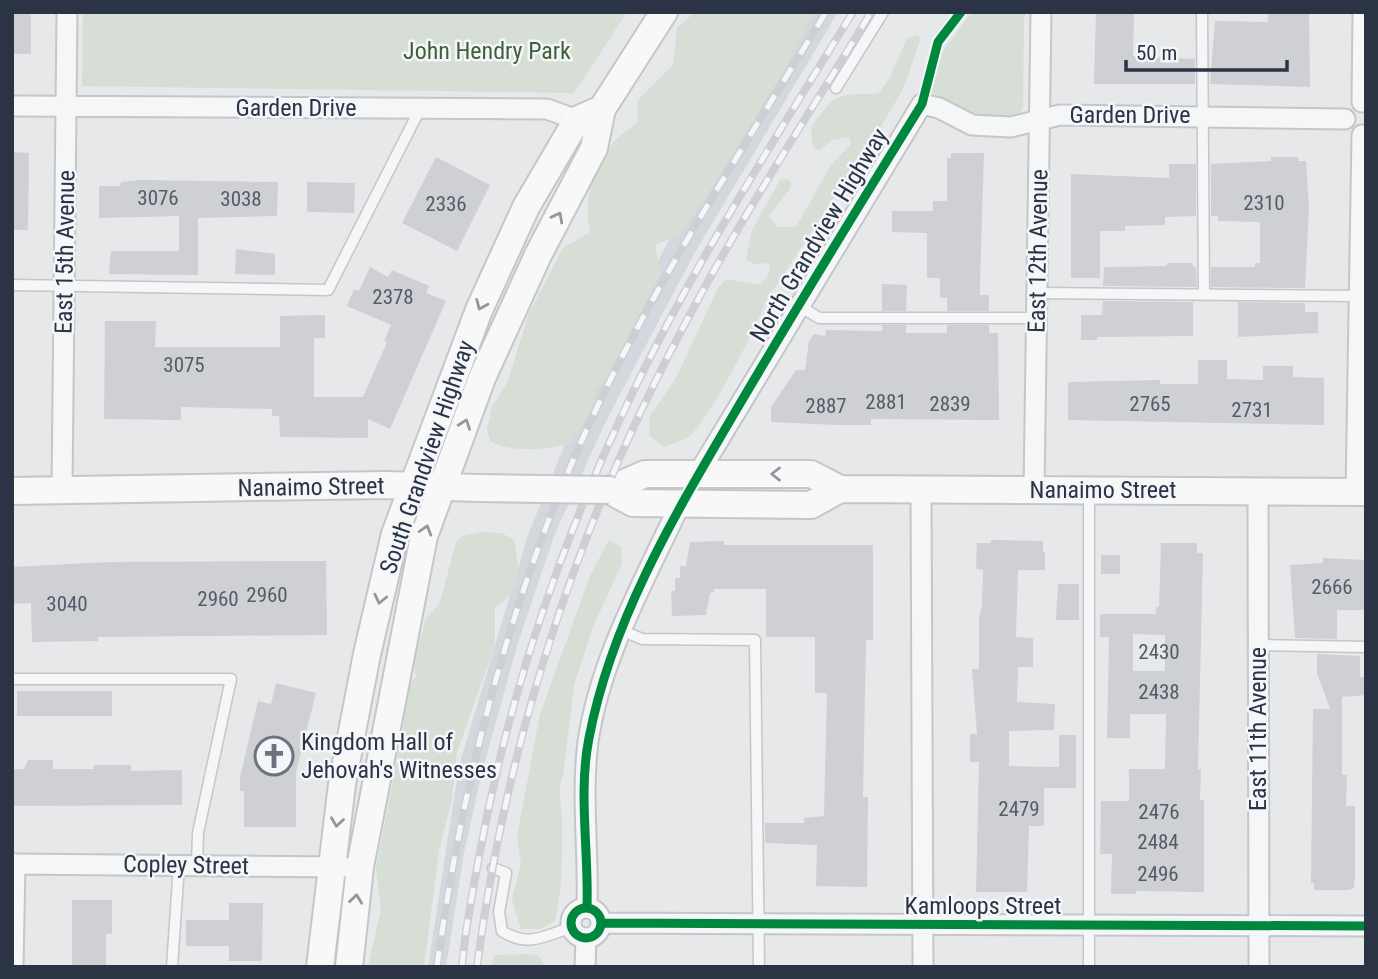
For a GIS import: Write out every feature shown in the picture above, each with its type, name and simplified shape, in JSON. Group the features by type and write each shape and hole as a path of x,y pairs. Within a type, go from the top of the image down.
{"main road":[{"name":"South Grandview Highway","path":"349,967 360,867 424,536 482,377 517,298 594,148 601,108 664,12"},
{"path":"577,120 601,108"},
{"name":"South Grandview Highway","path":"320,967 330,867 367,654 395,534 478,310 526,207 577,120"},
{"name":"Nanaimo Street","path":"12,491 414,487 609,490 645,474 811,474 841,489 1361,492"},
{"name":"Nanaimo Street","path":"609,490 633,503 811,505 841,489"}],"street":[{"name":"East 15th Avenue","path":"62,491 67,12"},
{"name":"East 12th Avenue","path":"1034,490 1041,12"},
{"path":"1361,492 1364,134 1352,131 1345,119 1352,105 1364,102 1363,12"},
{"name":"Garden Drive","path":"922,104 939,108 972,125 1011,127 1060,115 1345,119"},
{"name":"North Grandview Highway","path":"698,474 798,304 922,104"},
{"name":"Garden Drive","path":"12,106 547,108 577,120"},
{"path":"921,490 923,967"},
{"name":"East 11th Avenue","path":"1258,491 1258,967"},
{"path":"587,908 585,797 588,742 600,691 621,630 680,504"},
{"path":"13,864 13,967"},
{"name":"Copley Street","path":"13,864 360,867"},
{"path":"579,933 596,935 601,923 597,911 587,908 574,913 585,967"},
{"name":"Kamloops Street","path":"601,923 1366,926"}],"lane":[{"path":"836,88 883,12"},
{"path":"1202,12 1204,295"},
{"path":"12,285 328,290 420,109"},
{"path":"1038,293 1362,296"},
{"path":"798,304 819,318 1037,318"},
{"path":"1089,490 1089,967"},
{"path":"621,630 642,639 755,640 759,967"},
{"path":"1258,645 1366,647"},
{"path":"12,679 231,680 198,833 188,865 172,967"},
{"path":"493,868 506,873 499,912 502,931 516,940 526,942 579,933"}],"shaded area":[{"path":"803,12 838,12 694,254 605,423 554,536 518,643 482,772 464,853 446,967 428,967 459,766 528,535 576,417 605,358 715,156"}],"green space":[{"name":"John Hendry Park","path":"83,12 627,12 574,93 82,86"},
{"path":"695,12 815,12 780,77 706,197 678,236 655,245 661,273 605,382 595,391 595,403 570,443 529,449 498,445 490,441 487,429 492,407 508,381 528,315 563,248 590,232 588,200 596,170 612,144 637,123 638,100 673,65 677,28"},
{"path":"972,12 1028,12 1024,17 1023,108 1014,120 961,115 931,92 929,85 938,57"},
{"path":"918,35 920,41 903,89 766,301 719,395 688,437 663,447 649,435 650,416 676,378 718,288 726,279 759,285 768,276 770,263 754,264 746,259 752,230 780,180 788,179 791,182 790,189 769,216 777,227 796,227 831,165 851,144 849,137 832,140 819,151 812,145 811,127 826,107 838,97 878,94 889,79 907,38"},
{"path":"482,532 502,533 514,540 518,578 511,593 495,607 495,645 457,752 452,800 439,851 424,967 368,967 381,910 376,868 404,723 404,689 416,677 413,664 426,619 440,603 456,542 462,536"},
{"path":"609,540 621,547 622,563 593,627 574,685 560,788 562,871 555,921 540,929 521,929 512,899 521,864 517,836 540,714 590,576"},
{"path":"495,955 538,955 546,967 490,967"}],"building":[{"path":"12,12 31,12 31,54 12,54"},
{"path":"1096,12 1134,12 1133,56 1195,59 1195,84 1094,84"},
{"path":"1268,12 1309,12 1310,87 1210,84 1215,21 1268,22"},
{"path":"12,152 29,153 28,230 12,230"},
{"path":"951,153 984,153 980,295 989,295 989,311 947,311 947,298 940,298 940,278 927,278 927,233 892,232 892,211 933,211 933,201 947,201 947,158 951,158"},
{"path":"436,157 490,185 457,251 402,223"},
{"path":"1271,157 1298,157 1298,161 1306,161 1309,209 1305,288 1211,287 1211,267 1255,267 1255,263 1260,263 1260,222 1218,221 1218,216 1211,216 1211,164 1271,161"},
{"path":"1169,164 1196,164 1196,216 1165,217 1165,225 1125,226 1125,231 1100,231 1100,278 1071,278 1071,174 1169,178"},
{"path":"121,182 278,182 277,216 198,218 198,275 109,274 111,251 179,251 179,216 99,218 99,186 120,186"},
{"path":"307,182 355,183 354,213 307,212"},
{"path":"236,249 275,254 275,275 235,274"},
{"path":"1167,263 1193,263 1193,267 1196,267 1197,287 1103,286 1104,267 1167,266"},
{"path":"370,267 388,277 392,270 429,286 426,293 446,301 390,429 368,419 368,438 280,437 279,416 272,416 272,409 181,407 181,420 104,419 105,321 156,321 155,347 280,347 280,316 325,315 325,338 314,338 314,397 363,397 387,342 384,341 391,325 347,306 354,289 359,291"},
{"path":"882,284 907,285 906,311 882,311"},
{"path":"1103,301 1193,302 1193,336 1097,337 1097,340 1081,340 1081,315 1102,315"},
{"path":"1238,302 1305,303 1305,312 1318,312 1318,333 1238,337"},
{"path":"882,325 906,325 906,333 947,333 947,325 989,325 989,333 998,333 999,420 871,419 871,425 771,422 771,407 796,370 805,370 809,341 814,334 825,336 826,330 882,331"},
{"path":"1198,360 1227,360 1227,379 1263,380 1263,366 1293,366 1293,377 1324,378 1324,425 1068,420 1068,382 1160,380 1160,384 1198,384"},
{"path":"991,540 1043,541 1045,552 1045,570 1018,570 1016,637 1033,638 1033,667 1018,667 1017,702 1055,704 1054,730 1009,731 1009,766 1059,767 1059,735 1076,735 1076,788 1044,788 1044,826 1029,826 1027,892 976,892 979,762 970,762 970,734 977,734 972,669 979,669 979,618 982,605 983,570 976,569 977,543 991,543"},
{"path":"724,541 724,545 873,545 873,640 866,640 863,797 868,797 867,887 816,886 817,845 765,843 765,823 804,823 804,818 824,816 827,693 815,693 815,637 766,637 766,589 714,589 714,592 710,593 706,615 672,616 671,591 675,591 675,578 680,578 680,566 686,566 690,542"},
{"path":"1161,543 1197,543 1197,553 1203,553 1198,769 1201,769 1200,800 1204,800 1204,892 1136,891 1136,894 1111,894 1112,854 1100,854 1101,801 1129,801 1129,769 1165,769 1166,714 1130,714 1130,738 1107,738 1109,637 1100,637 1100,614 1156,614 1156,607 1159,607","holes":["1133,634 1165,635 1165,671 1133,671"]},
{"path":"1101,555 1120,555 1120,574 1101,574"},
{"path":"1323,558 1366,560 1366,610 1337,610 1337,639 1295,638 1290,565 1323,563"},
{"path":"326,561 327,635 98,637 98,641 32,642 31,603 12,604 12,567 109,562"},
{"path":"1058,584 1079,584 1079,620 1056,620"},
{"path":"1317,654 1360,656 1360,677 1366,677 1366,695 1342,697 1342,775 1347,775 1346,806 1355,806 1355,876 1354,888 1349,890 1314,890 1314,883 1311,883 1313,709 1330,709 1317,673"},
{"path":"276,683 316,693 296,772 296,827 244,827 244,791 240,791 240,777 258,701 271,704"},
{"path":"17,691 112,691 112,716 17,716"},
{"path":"28,760 53,760 53,769 131,765 131,771 182,770 182,805 12,806 12,769 24,769"},
{"path":"72,900 112,900 112,934 106,934 106,967 72,967"},
{"path":"229,903 263,903 262,961 229,961 229,946 186,946 186,920 229,920"}],"railway":[{"path":"437,967 450,884 485,722 507,642 563,485 596,409 634,334 704,212 826,12"},
{"path":"462,967 480,852 496,774 516,698 539,622 596,474 628,402 702,261 853,12"},
{"path":"477,967 490,880 529,710 584,545 617,464 654,385 715,269 871,12"}],"cycle path":[{"path":"587,907 584,780 589,738 613,650 630,608 649,566 715,446 922,104 938,42 961,12"},
{"path":"586,908 597,912 601,923 597,934 586,938 575,934 571,923 575,912 586,908"},
{"path":"601,923 1366,926"}],"place":[{"name":"Kingdom Hall of Jehovah's Witnesses","path":"274,756"}]}
